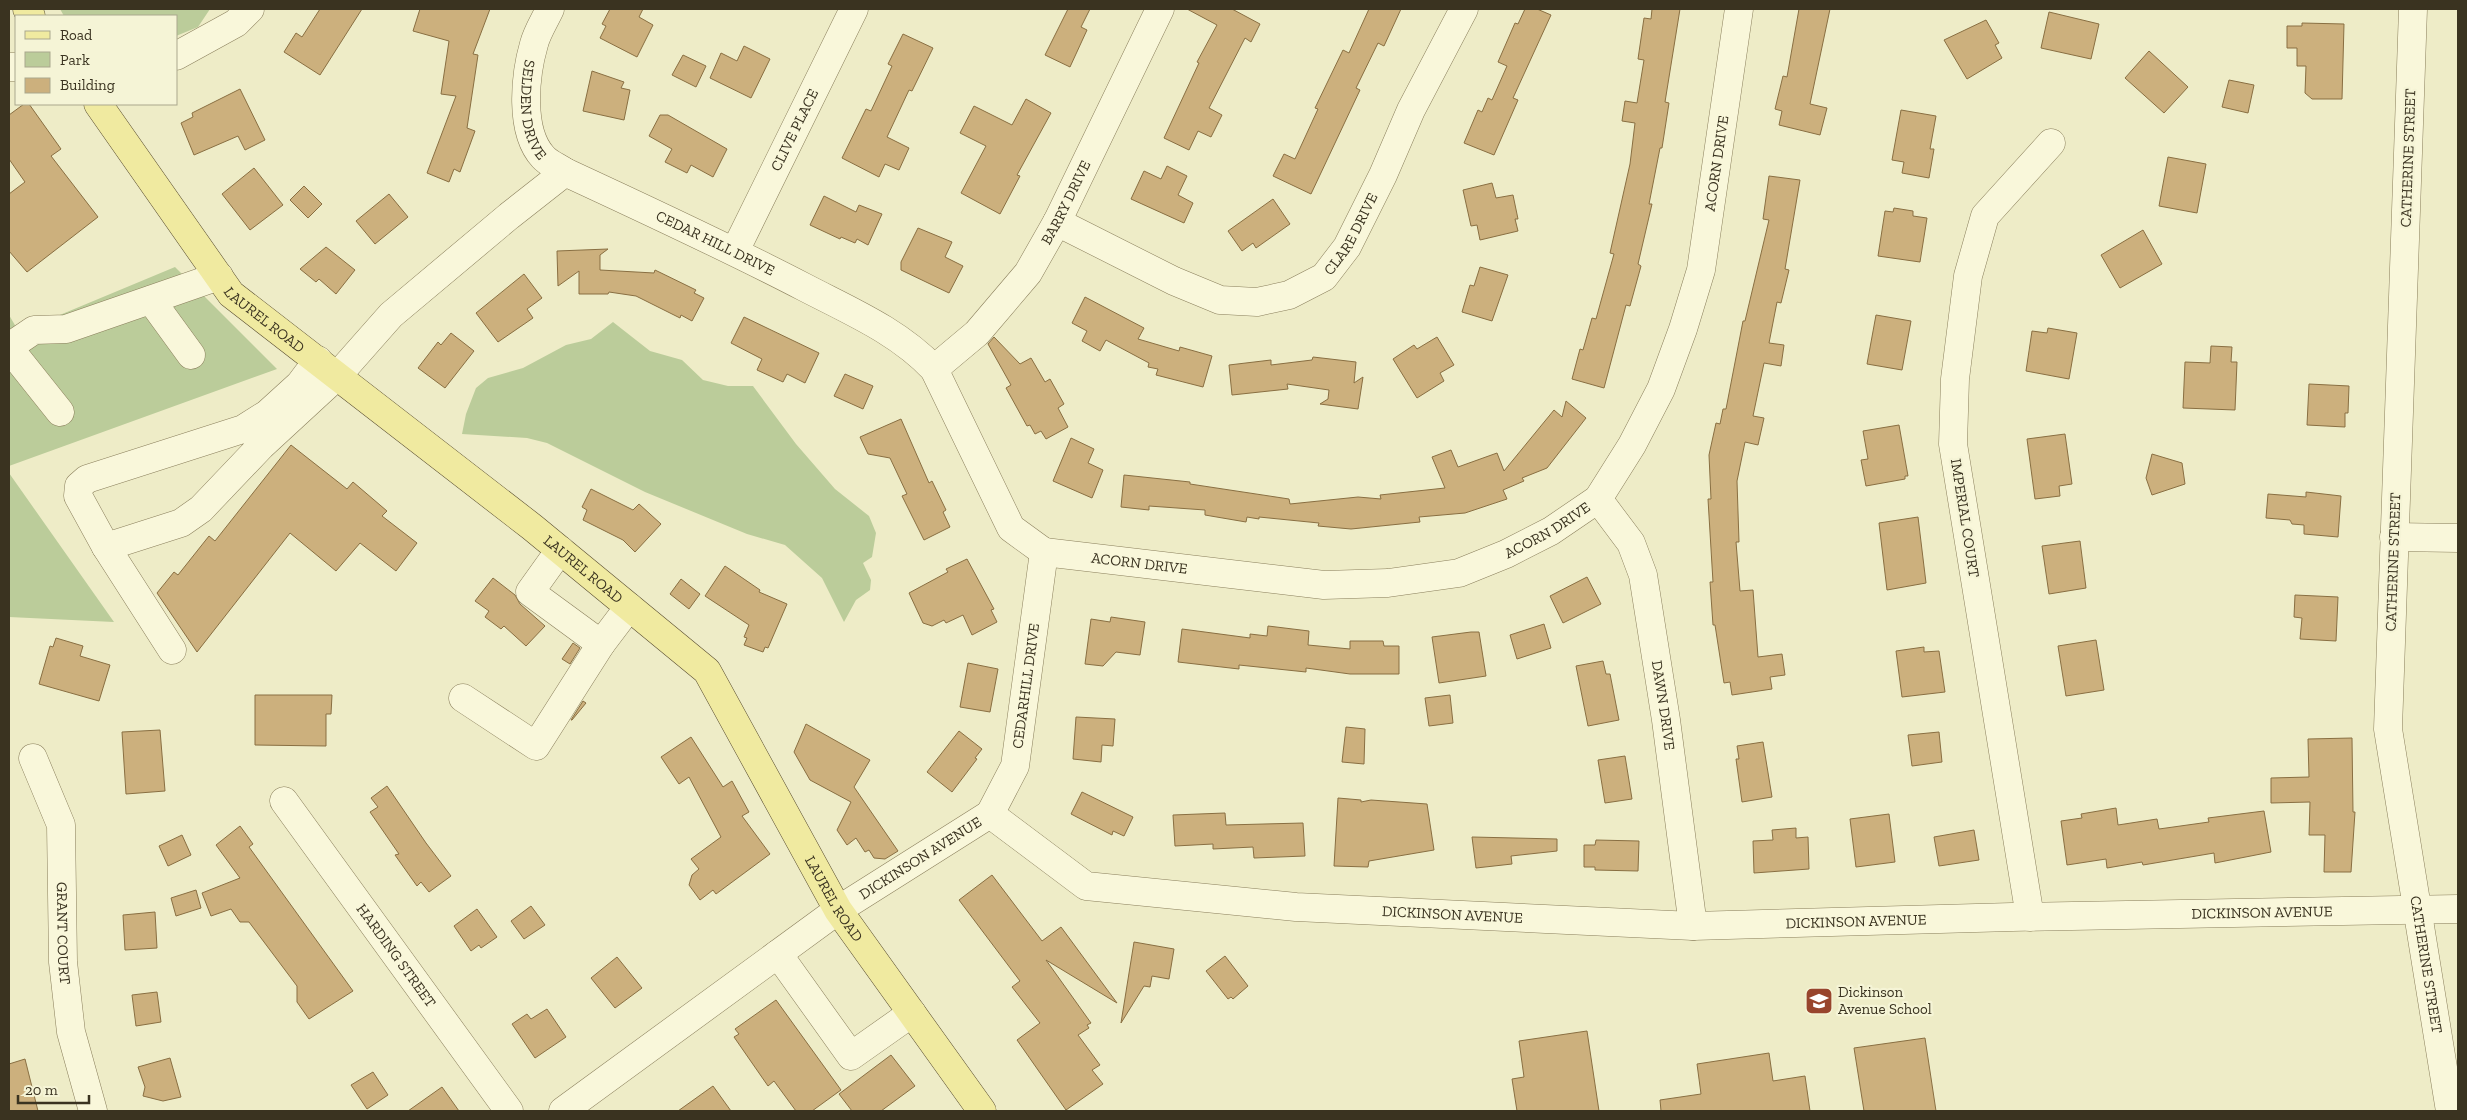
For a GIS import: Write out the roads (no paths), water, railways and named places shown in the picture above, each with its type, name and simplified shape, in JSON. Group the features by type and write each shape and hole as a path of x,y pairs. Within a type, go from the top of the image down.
{"main road":[{"name":"LAUREL ROAD","path":"99,105 230,294 328,368 560,550 707,672 838,910 982,1111"}],"street":[{"path":"178,55 236,23 250,9"},
{"name":"SELDEN DRIVE","path":"550,9 534,42 526,80 526,113 533,137 543,156 565,172"},
{"name":"CLIVE PLACE","path":"735,251 854,9"},
{"name":"BARRY DRIVE","path":"934,369 977,333 1028,273 1057,222 1160,9"},
{"name":"CLARE DRIVE","path":"1057,222 1174,281 1220,300 1257,302 1289,295 1324,277 1347,247 1383,175 1411,110 1464,9"},
{"name":"ACORN DRIVE","path":"1044,552 1324,585 1388,583 1459,573 1506,554 1551,531 1598,499 1632,445 1661,389 1683,329 1700,270 1739,9"},
{"name":"CATHERINE STREET","path":"2413,9 2388,729 2450,1111"},
{"name":"IMPERIAL COURT","path":"2030,917 1954,434 1955,379 1968,276 1985,216 2051,143"},
{"path":"106,547 181,523 201,510 252,438 328,368 509,216 565,172"},
{"name":"CEDAR HILL DRIVE","path":"565,172 735,251 890,331 915,349 934,369 1011,528 1044,552"},
{"path":"60,412 9,347 34,330 66,330 219,276"},
{"path":"151,300 191,354"},
{"path":"172,650 106,547 78,496 79,486 87,479 252,438"},
{"name":"DAWN DRIVE","path":"1598,499 1631,543 1643,575 1666,720 1693,926"},
{"path":"2394,537 2458,538"},
{"path":"560,550 530,592 601,644"},
{"name":"CEDARHILL DRIVE","path":"990,814 1014,766 1044,552"},
{"path":"463,698 536,746 601,644 629,607"},
{"name":"GRANT COURT","path":"33,758 61,825 63,962 71,1032 93,1111"},
{"name":"HARDING STREET","path":"284,801 509,1111"},
{"name":"DICKINSON AVENUE","path":"563,1111 838,910 990,814 1086,886 1296,907 1693,926 2030,917 2458,909"},
{"path":"778,954 851,1056 912,1013"}],"place":[{"name":"Dickinson Avenue School","path":"1819,1001"}]}
